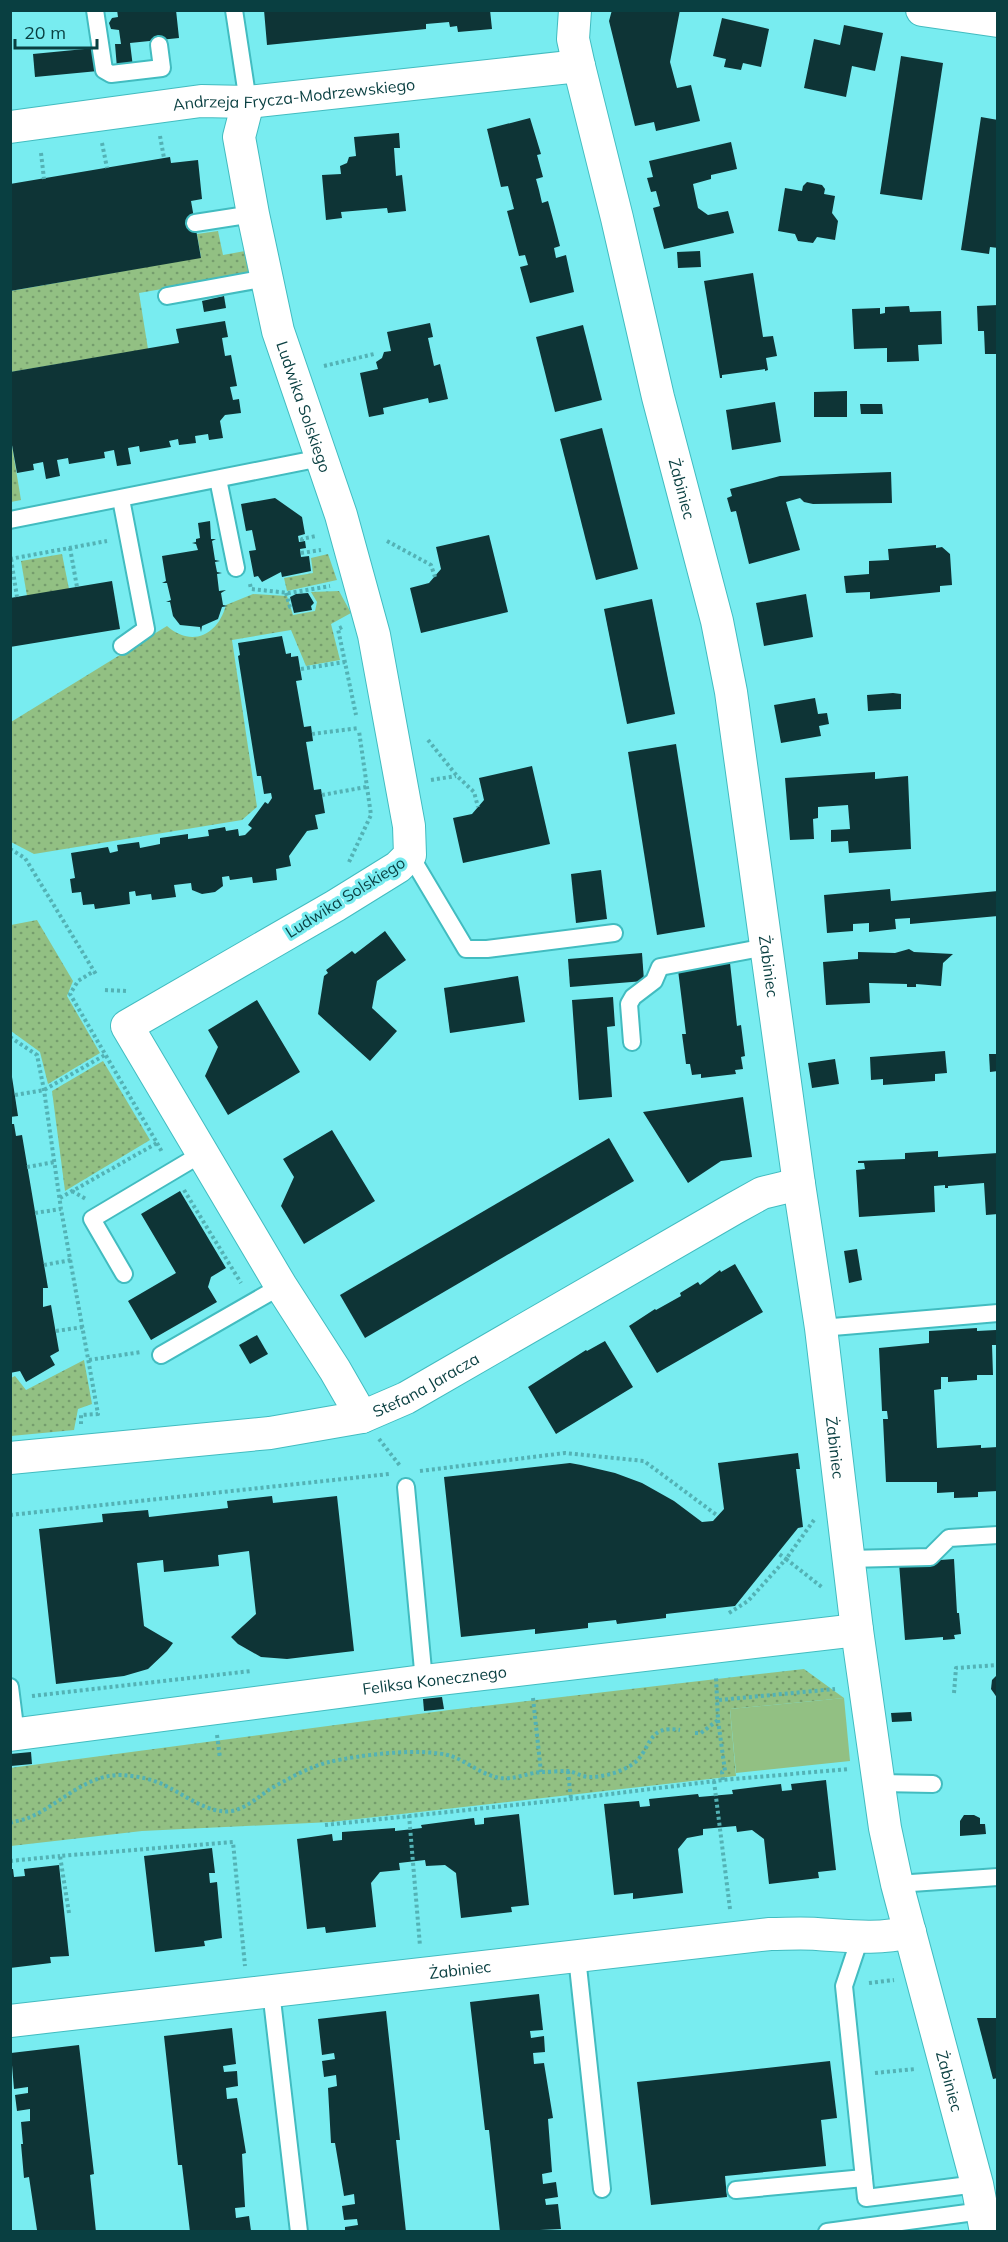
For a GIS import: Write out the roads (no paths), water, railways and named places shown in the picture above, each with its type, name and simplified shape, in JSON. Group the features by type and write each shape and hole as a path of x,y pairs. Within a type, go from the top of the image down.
{"street":[{"name":"Żabiniec","path":"575,10 573,39 579,66 658,397 717,621 737,726 766,948 821,1328 857,1630 885,1828 897,1884 982,2209"},
{"path":"922,10 998,21"},
{"name":"Andrzeja Frycza-Modrzewskiego","path":"10,127 201,101 248,102 579,66"},
{"name":"Ludwika Solskiego","path":"248,102 239,137 278,331 341,515 374,635 409,826 410,855 398,867 335,906 127,1026 362,1418"},
{"name":"Stefana Jaracza","path":"10,1458 270,1433 362,1418 406,1398 762,1193 799,1184"},
{"name":"Feliksa Konecznego","path":"13,1735 424,1681 857,1630"},
{"name":"Żabiniec","path":"10,2021 770,1934 815,1934 860,1938 892,1937 910,1932"}],"lane":[{"path":"95,10 104,70 111,74 162,68 159,45"},
{"path":"234,10 248,102"},
{"path":"195,223 253,214"},
{"path":"167,297 267,278"},
{"path":"10,520 321,458"},
{"path":"218,479 236,568"},
{"path":"121,499 147,629 122,646"},
{"path":"410,855 466,949 487,949 614,933"},
{"path":"632,1042 629,1004 633,997 654,981 660,967 766,948"},
{"path":"124,1274 92,1219 203,1154"},
{"path":"161,1355 281,1286"},
{"path":"821,1328 998,1312"},
{"path":"406,1487 424,1681"},
{"path":"848,1559 930,1557 949,1538 998,1535"},
{"path":"11,1692 13,1735"},
{"path":"878,1776 933,1784"},
{"path":"897,1884 998,1877"},
{"path":"860,1938 844,1986 866,2198 982,2209"},
{"path":"577,1957 602,2190"},
{"path":"259,1993 299,2232"},
{"path":"736,2190 864,2178"},
{"path":"827,2232 982,2209"}]}
